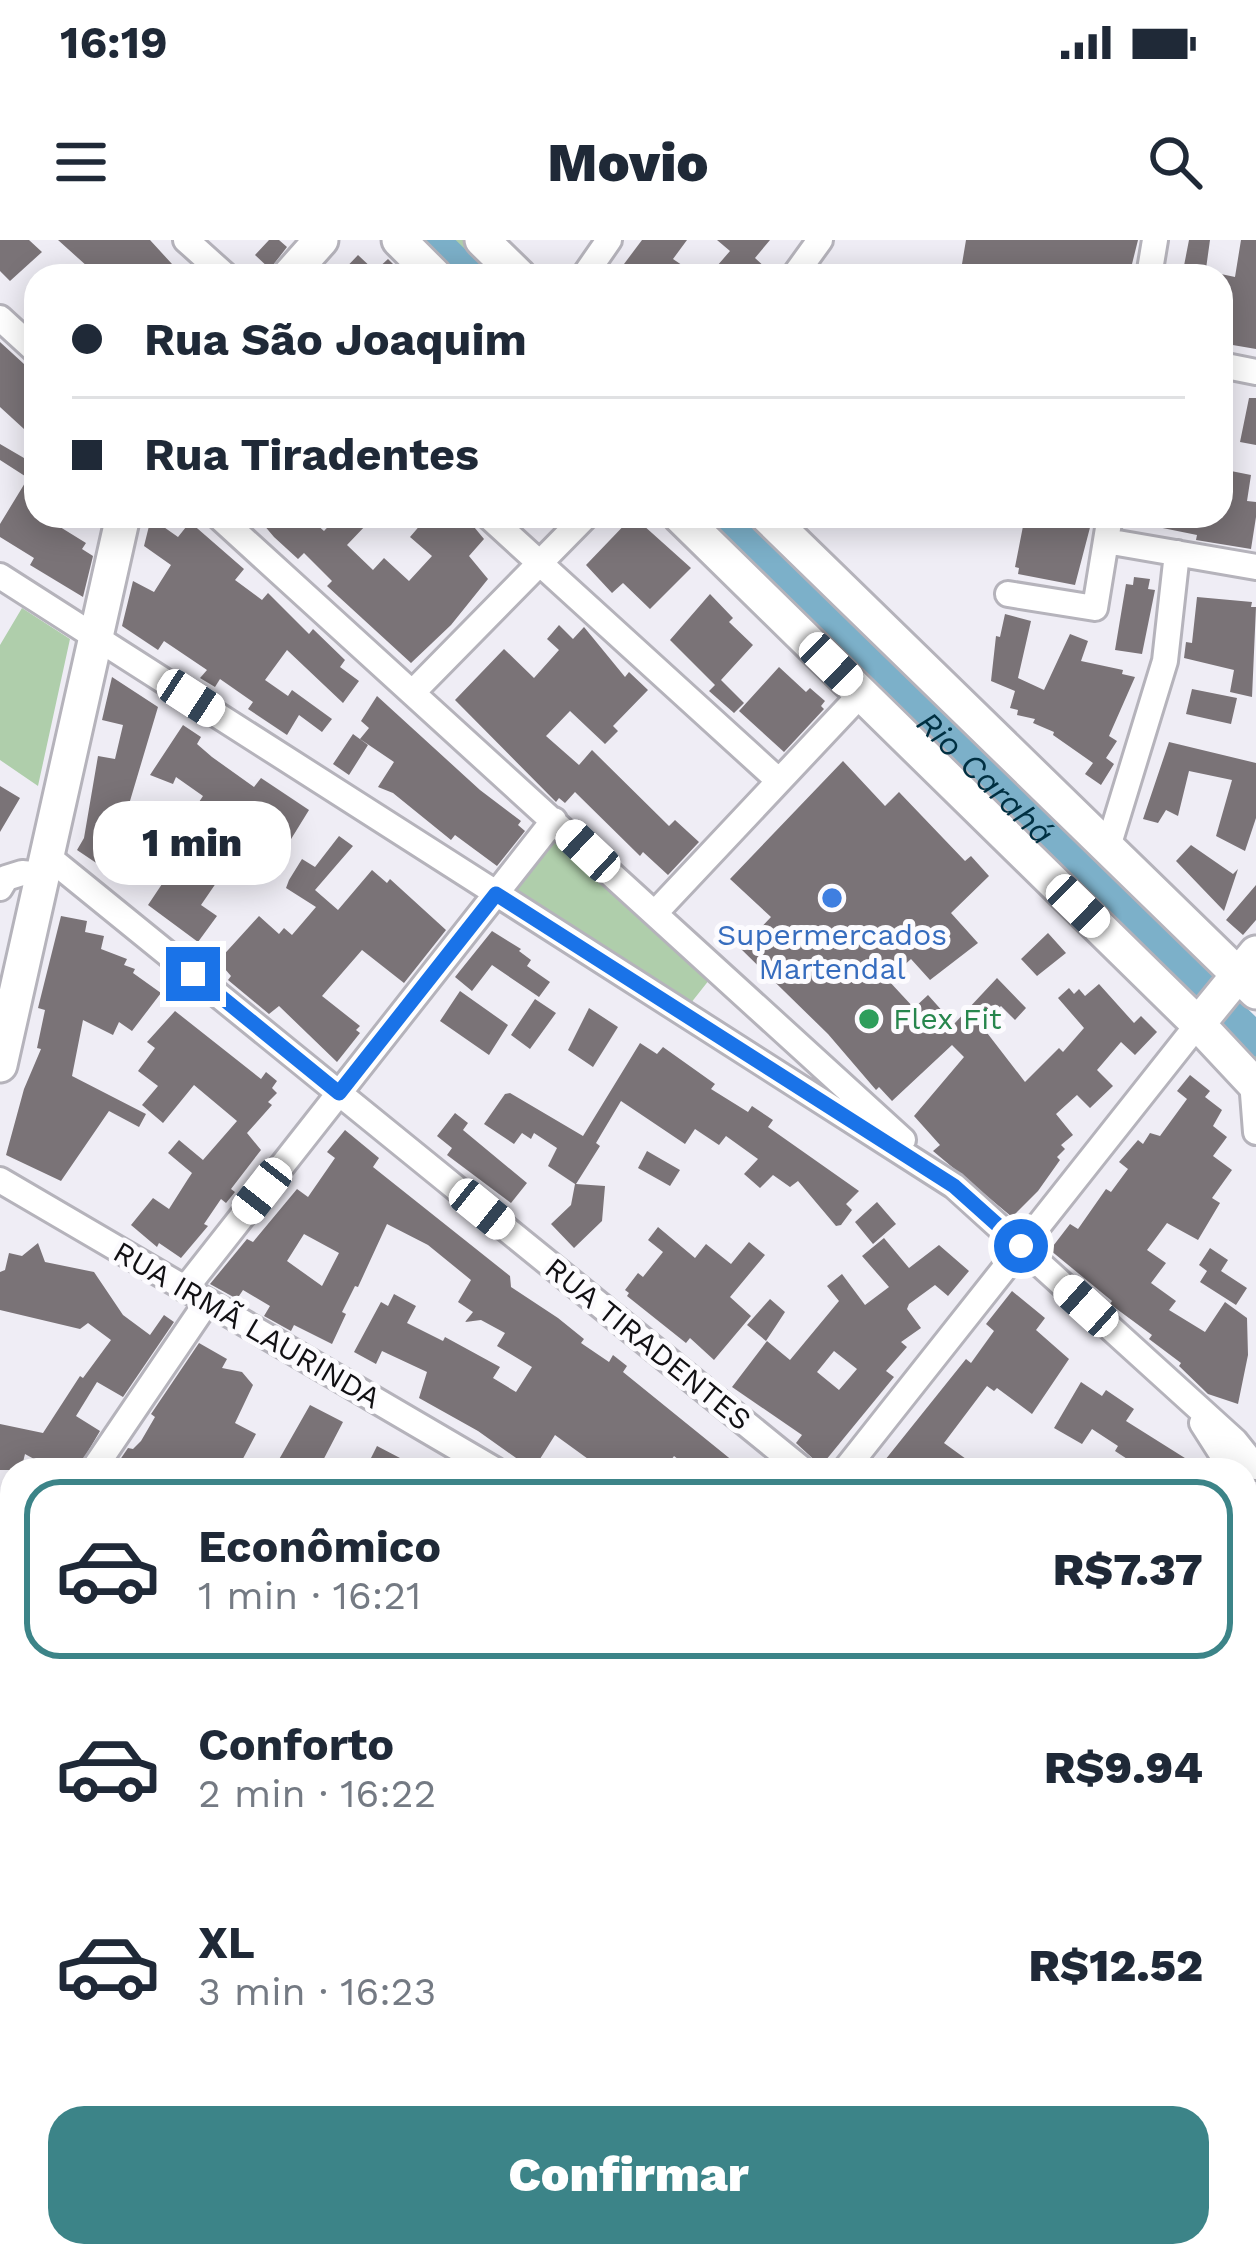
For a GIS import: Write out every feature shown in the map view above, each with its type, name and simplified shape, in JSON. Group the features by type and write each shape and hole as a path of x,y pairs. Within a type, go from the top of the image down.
{"main road":[{"path":"300,264 321,240"},
{"path":"399,240 424,264"},
{"path":"482,240 507,264"},
{"path":"0,1065 120,528"},
{"path":"692,528 1202,1019 1254,1084"},
{"path":"779,528 1245,976 1202,1019"}],"street":[{"path":"186,240 213,264"},
{"path":"0,318 24,340"},
{"path":"231,528 1249,1458"},
{"path":"501,528 778,782"},
{"path":"413,692 574,528"},
{"path":"1008,594 1095,608 1108,528 1177,553 1256,567"},
{"path":"1108,847 1160,683 1177,553"},
{"path":"0,576 954,1186"},
{"path":"655,913 861,694"},
{"path":"100,1458 196,1295 339,1093 554,820"},
{"path":"0,888 6,878 44,865"},
{"name":"RUA TIRADENTES","path":"44,865 339,1093 788,1458"},
{"path":"854,1458 1202,1019"},
{"path":"1254,1084 1256,1132"},
{"name":"RUA IRMÃ LAURINDA","path":"0,1180 469,1458"},
{"path":"1184,1396 1224,1458"}],"green space":[{"path":"418,240 468,240 493,264 442,264"},
{"path":"710,528 767,528 1222,976 1193,1006"},
{"path":"22,608 70,639 38,786 0,760 0,645"},
{"path":"554,820 717,970 683,1013 496,894"},
{"path":"1239,1002 1256,1019 1256,1066 1217,1026"}],"building":[{"path":"0,240 29,240 42,252 10,281 0,271"},
{"path":"58,240 150,240 172,264 85,264"},
{"path":"269,240 279,240 287,247 274,264 265,264 255,255"},
{"path":"642,240 687,240 673,259 680,264 624,264"},
{"path":"717,240 770,240 755,258 762,264 719,264 730,251"},
{"path":"966,240 1138,240 1132,264 962,264"},
{"path":"1189,240 1210,240 1207,264 1184,264"},
{"path":"1241,240 1256,240 1256,349 1233,345"},
{"path":"0,342 24,364 24,429 0,407"},
{"path":"1249,398 1256,398 1256,445 1240,442"},
{"path":"0,444 24,458 24,475 0,460"},
{"path":"1233,471 1251,475 1247,501 1256,502 1256,517 1251,549 1196,540 1197,535 1163,528 1233,528"},
{"path":"24,485 24,528 62,528 86,543 82,549 93,556 83,597 30,565 34,558 0,537 0,524"},
{"path":"148,528 165,528 178,537 185,528 197,528 244,569 235,580 262,600 268,593 309,634 313,629 345,660 340,667 359,681 343,703 287,650 265,680 288,696 292,690 332,719 322,732 299,715 287,735 248,709 253,702 220,679 215,687 200,678 207,670 164,641 158,650 122,626 133,581 154,592 171,565 144,546"},
{"path":"266,528 363,528 347,545 373,570 384,558 409,581 432,556 410,537 418,528 475,528 484,539 469,556 488,579 451,625 411,663 327,586 332,581 304,553 298,559"},
{"path":"621,528 646,528 691,568 650,609 623,583 612,593 586,565"},
{"path":"1023,528 1090,528 1075,585 1018,574 1015,567"},
{"path":"1134,577 1150,579 1148,589 1155,590 1142,654 1115,650 1126,584 1133,585"},
{"path":"710,594 753,645 721,680 744,703 734,713 709,691 715,685 670,640"},
{"path":"1197,597 1252,602 1251,607 1256,607 1252,697 1230,692 1234,670 1184,658 1186,642 1192,643"},
{"path":"1005,614 1031,621 1018,678 1044,690 1070,634 1088,641 1081,661 1135,677 1109,736 1117,741 1106,758 1114,764 1101,785 1085,774 1093,763 1054,732 1033,723 1035,719 1017,715 1018,710 1010,708 1015,691 991,681 996,636 1000,637"},
{"path":"559,625 573,639 584,627 625,677 629,672 648,690 613,726 618,731 605,744 570,711 546,736 579,765 592,750 669,826 675,820 699,842 668,875 643,852 640,856 575,792 565,803 559,798 556,802 455,700 504,649 534,678 559,650 547,639"},
{"path":"779,667 806,692 810,688 825,701 824,709 784,752 739,711"},
{"path":"112,677 158,707 127,811 131,804 209,854 226,825 197,805 203,796 176,777 173,784 150,775 183,725 201,737 197,744 254,787 261,778 309,810 288,844 276,837 260,857 255,853 238,878 225,870 201,905 217,916 198,942 148,905 162,884 157,881 165,867 141,849 123,881 77,850 84,838 98,756 115,759 123,725 102,720"},
{"path":"1192,689 1237,698 1231,724 1186,714"},
{"path":"377,696 521,821 518,825 525,831 497,866 455,835 451,840 393,793 378,787 394,762 360,739 369,728 361,721"},
{"path":"353,734 368,745 349,775 333,764"},
{"path":"1169,742 1256,763 1256,818 1245,851 1216,836 1232,780 1189,771 1178,816 1166,810 1158,823 1143,819"},
{"path":"843,761 885,806 899,792 965,861 971,856 989,876 951,913 978,943 930,980 911,959 888,980 914,1008 928,995 954,1024 997,978 1026,1008 1015,1020 1001,1006 981,1025 1025,1082 1084,1028 1058,998 1069,988 1085,996 1099,984 1134,1023 1141,1016 1157,1032 1135,1055 1121,1042 1097,1070 1113,1086 1090,1108 1077,1095 1056,1114 1073,1135 1061,1145 1065,1149 1057,1157 1060,1160 1038,1191 1012,1217 933,1151 940,1145 914,1116 964,1057 952,1045 892,1101 741,949 771,917 730,879"},
{"path":"0,786 20,798 0,832"},
{"path":"339,836 353,846 315,890 338,910 372,870 387,883 390,879 446,930 404,983 362,950 322,996 360,1026 356,1030 360,1033 337,1062 279,1006 269,1014 228,980 231,976 218,961 259,916 279,934 284,928 292,935 316,907 286,888 289,880 302,859 315,867"},
{"path":"1191,845 1233,874 1238,869 1224,911 1176,861"},
{"path":"1256,885 1256,920 1243,935 1226,920"},
{"path":"61,916 87,921 85,932 104,936 101,949 127,959 124,965 161,993 132,1031 119,1022 113,1035 83,1020 72,1076 146,1114 139,1127 109,1111 61,1181 6,1155 24,1089 41,1049 37,1048 45,1010 38,1008"},
{"path":"492,931 521,949 531,960 527,966 550,982 539,997 492,965 472,991 455,977"},
{"path":"1048,933 1066,953 1037,976 1021,959"},
{"path":"460,991 508,1025 489,1055 440,1021"},
{"path":"535,999 556,1013 530,1049 511,1035"},
{"path":"589,1008 618,1027 593,1067 568,1050"},
{"path":"175,1011 261,1079 266,1072 277,1081 272,1088 277,1093 268,1102 272,1105 247,1133 261,1150 231,1189 235,1192 226,1203 221,1199 204,1224 208,1226 181,1258 159,1243 157,1247 131,1225 153,1198 169,1209 192,1173 168,1153 179,1140 203,1160 237,1121 194,1085 163,1123 142,1105 158,1086 138,1071 155,1048 147,1042"},
{"path":"640,1043 657,1054 663,1047 715,1084 711,1089 748,1112 752,1106 773,1120 768,1127 859,1191 846,1204 852,1210 841,1225 836,1226 798,1181 790,1187 773,1175 760,1188 744,1174 758,1159 726,1136 719,1145 695,1129 685,1144 621,1101 576,1184 605,1186 602,1221 574,1248 551,1224 571,1205 575,1184 548,1166 557,1148 534,1133 531,1139 522,1133 514,1144 484,1124 510,1093 583,1136"},
{"path":"1190,1075 1210,1091 1205,1097 1222,1110 1213,1126 1227,1137 1213,1156 1232,1170 1212,1198 1220,1203 1198,1240 1167,1223 1147,1250 1166,1263 1151,1283 1176,1301 1169,1310 1205,1332 1225,1302 1247,1318 1248,1355 1238,1404 1208,1394 1181,1363 1149,1339 1152,1335 1050,1250 1070,1224 1078,1229 1106,1189 1111,1192 1128,1169 1119,1162 1138,1140 1143,1144 1150,1133 1160,1136 1187,1099 1177,1091"},
{"path":"455,1113 468,1123 463,1130 527,1183 511,1203 447,1155 452,1148 437,1136"},
{"path":"345,1130 379,1158 373,1167 510,1276 511,1287 558,1318 584,1339 581,1343 609,1362 613,1355 627,1366 623,1372 729,1458 587,1458 555,1435 541,1458 516,1458 419,1398 427,1372 382,1351 376,1364 354,1352 381,1302 388,1306 394,1294 416,1306 407,1323 500,1367 493,1378 516,1392 532,1367 497,1346 505,1333 481,1320 465,1322 473,1312 458,1302 471,1280 428,1245 387,1224 342,1312 346,1314 332,1344 264,1316 270,1306 243,1290 237,1299 210,1284 297,1189 308,1197 335,1158 327,1152","holes":["304,1234 339,1253 322,1286 287,1261"]},
{"path":"647,1151 680,1170 670,1186 638,1168"},
{"path":"877,1202 896,1224 873,1244 855,1222"},
{"path":"658,1227 695,1258 706,1244 731,1264 749,1242 765,1255 730,1297 751,1316 714,1360 627,1296 625,1290 638,1273 643,1277 663,1252 648,1240"},
{"path":"884,1238 909,1268 939,1245 969,1271 948,1296 935,1285 909,1304 907,1309 921,1328 901,1342 907,1347 886,1371 894,1377 828,1458 812,1458 796,1443 802,1435 732,1387 767,1341 790,1360 839,1301 827,1286 842,1274 865,1305 889,1287 862,1256","holes":["834,1351 857,1369 839,1390 817,1372"]},
{"path":"38,1243 45,1262 94,1272 123,1315 150,1335 164,1315 174,1322 123,1397 97,1382 76,1416 100,1431 84,1458 25,1454 24,1458 0,1458 0,1424 43,1433 80,1376 111,1340 88,1323 80,1329 0,1310 0,1272 5,1270 9,1253 22,1256"},
{"path":"1210,1248 1228,1260 1221,1271 1247,1288 1236,1305 1200,1282 1207,1271 1199,1265"},
{"path":"1012,1291 1045,1318 1036,1330 1069,1359 1032,1414 987,1386 944,1443 965,1458 887,1458 966,1359 971,1363 994,1331 986,1324"},
{"path":"770,1299 785,1312 766,1341 747,1325"},
{"path":"199,1343 227,1359 222,1368 242,1372 253,1385 235,1423 256,1434 243,1458 121,1458 141,1441 155,1417 151,1414"},
{"path":"1081,1382 1102,1396 1106,1390 1134,1409 1126,1421 1185,1458 1126,1458 1115,1451 1118,1446 1092,1429 1082,1444 1054,1428"},
{"path":"310,1405 343,1422 324,1458 280,1458"},
{"path":"377,1446 400,1458 371,1458"}],"waterway":[{"name":"Rio Carahá","path":"432,240 457,264"},
{"name":"Rio Carahá","path":"729,528 1256,1040"}],"place":[{"name":"Supermercados Martendal","path":"832,898"},
{"name":"Flex Fit","path":"869,1019"}],"route":[{"path":"193,974 339,1093 496,894 954,1186 1021,1246"}]}
